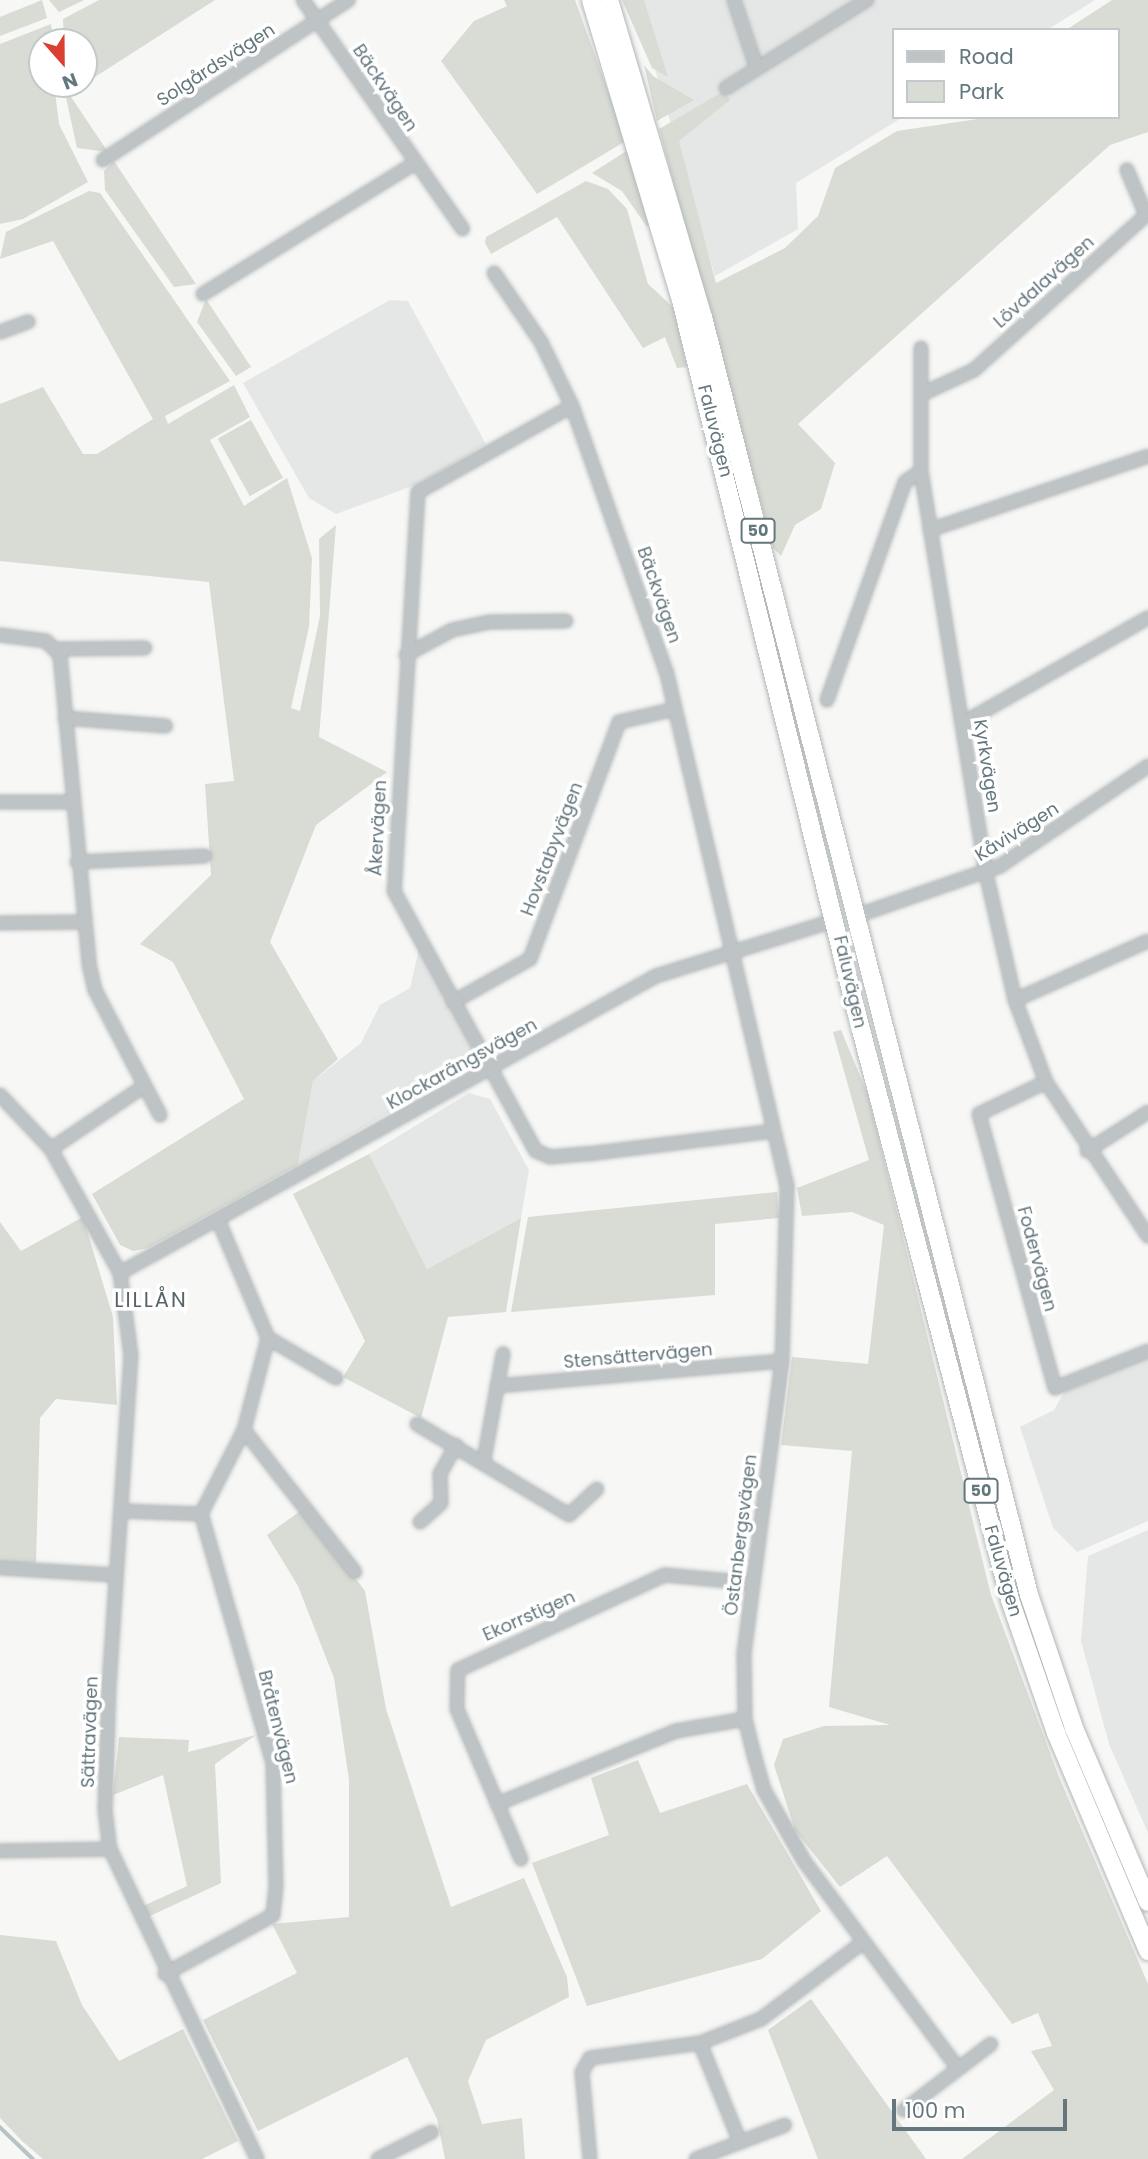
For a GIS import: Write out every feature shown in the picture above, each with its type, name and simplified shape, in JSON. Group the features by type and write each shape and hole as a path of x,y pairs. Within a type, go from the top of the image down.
{"highway":[{"name":"Faluvägen","path":"591,0 641,159 845,919 870,988 1029,1595 1074,1728 1148,1902"},
{"name":"Faluvägen","path":"609,0 655,146 845,919 855,1007 1010,1600 1056,1733 1148,1951"}],"street":[{"name":"Bäckvägen","path":"303,0 463,229"},
{"name":"Solgårdsvägen","path":"103,160 348,0"},
{"path":"734,0 756,66"},
{"path":"726,88 756,66 867,0"},
{"path":"203,294 415,163"},
{"name":"Lövdalavägen","path":"922,394 974,370 1147,217 1127,170"},
{"name":"Bäckvägen","path":"494,273 541,342 572,406 675,709 731,951"},
{"path":"0,332 28,322"},
{"name":"Kyrkvägen","path":"921,348 921,471 986,873 1015,1000 1046,1082 1087,1151 1148,1236"},
{"name":"Åkervägen","path":"572,406 418,492 392,883 453,1002 536,1151 550,1157 774,1131"},
{"path":"930,530 1148,456"},
{"path":"827,700 905,482 921,471"},
{"path":"406,655 452,630 477,624 519,617 566,621"},
{"path":"963,723 1148,618"},
{"path":"0,635 57,649 145,648"},
{"path":"57,649 81,922 95,990 160,1115"},
{"name":"Hovstabyvägen","path":"453,1002 530,959 619,722 675,709"},
{"path":"65,718 166,726"},
{"name":"Kåvivägen","path":"845,919 986,873 1148,766"},
{"path":"0,802 72,802"},
{"path":"77,862 205,856"},
{"name":"Klockarängsvägen","path":"120,1273 219,1222 656,976 731,951 845,919"},
{"path":"0,923 81,922"},
{"path":"1015,1000 1148,941"},
{"name":"Östanbergsvägen","path":"731,951 789,1202 782,1361 752,1583 745,1718 764,1790 782,1825 863,1942 957,2067"},
{"name":"Fodervägen","path":"1046,1082 979,1114 1055,1388 1148,1351"},
{"path":"51,1149 145,1086"},
{"path":"0,1095 51,1149 120,1273"},
{"path":"1087,1151 1148,1112"},
{"path":"219,1222 268,1338 336,1378"},
{"name":"Sättravägen","path":"120,1273 131,1355 116,1575 105,1810 110,1849 165,1974 257,2159"},
{"path":"122,1511 201,1514 244,1430 268,1338"},
{"path":"484,1460 503,1354"},
{"name":"Stensättervägen","path":"497,1386 782,1361"},
{"path":"417,1424 484,1460 569,1515 597,1489"},
{"path":"244,1430 355,1572"},
{"path":"420,1522 440,1503 440,1474 456,1445"},
{"name":"Bråtenvägen","path":"165,1974 273,1915 275,1901 273,1763 201,1514"},
{"path":"0,1568 116,1575"},
{"name":"Ekorrstigen","path":"521,1859 457,1709 458,1670 665,1575 752,1583"},
{"path":"497,1804 677,1731 745,1718"},
{"path":"0,1851 110,1849"},
{"path":"590,2159 585,2062 700,2043 761,2019 863,1942"},
{"path":"700,2043 740,2142"},
{"path":"904,2110 957,2067 991,2044"},
{"path":"696,2159 785,2125"},
{"path":"378,2159 432,2132"}],"shaded area":[{"path":"635,0 1095,0 1050,28 892,28 892,119 900,119 796,183 798,229 715,276"},
{"path":"390,300 408,301 486,444 418,484 336,514 309,498 243,383"},
{"path":"419,948 473,1050 472,1065 298,1165 313,1081 361,1043 380,1005 410,988"},
{"path":"469,1093 490,1099 529,1170 521,1218 427,1269 369,1154"},
{"path":"1148,1357 1148,1521 1077,1552 1053,1528 1020,1427 1054,1410 1064,1392"},
{"path":"1148,1530 1148,1833 1109,1744 1081,1641 1088,1556"}],"green space":[{"path":"42,0 47,18 0,36 0,17"},
{"path":"49,0 84,0 59,12"},
{"path":"99,0 215,0 98,75 98,28 63,28 63,19"},
{"path":"504,0 575,0 626,141 537,194 441,61 474,21 507,6"},
{"path":"622,0 644,0 668,77 652,68"},
{"path":"1112,0 1148,0 1148,132 1110,145 798,424 835,463 821,509 795,525 781,556 773,548 659,129 724,91 730,100 679,141 716,283 785,248 818,216 835,168 897,131 978,119 1120,119 1120,28 1069,28"},
{"path":"28,33 28,98 56,98 59,124 88,182 23,219 0,224 0,44"},
{"path":"644,65 653,76 694,100 657,121"},
{"path":"66,98 72,98 108,152 77,148"},
{"path":"628,150 649,223 647,227 622,191 592,173"},
{"path":"114,161 196,284 174,287 105,190 104,171"},
{"path":"586,181 608,189 627,209 648,284 673,307 687,367 677,368 665,337 643,348 557,217 491,254 485,243 486,237"},
{"path":"89,191 100,193 230,381 165,416 168,424 234,385 250,417 210,440 244,506 287,478 312,558 309,627 291,708 300,711 320,616 319,539 336,525 319,737 387,772 316,825 270,942 338,1059 313,1081 298,1165 148,1248 133,1251 120,1245 92,1194 244,1099 173,962 140,944 211,875 205,784 234,781 209,582 0,561 0,404 43,387 83,454 97,454 153,419 53,241 0,259 6,232"},
{"path":"206,299 251,367 236,376 197,322"},
{"path":"251,420 283,478 250,496 218,438"},
{"path":"841,1030 868,1095 991,1595 1059,1777 1148,1984 1148,2159 962,2159 1054,2090 1031,2051 1052,2046 1038,2013 1012,2024 887,1856 840,1887 795,1830 774,1765 783,1739 824,1726 890,1725 829,1707 852,1451 781,1445 792,1357 868,1364 884,1225 852,1212 802,1216 797,1188 869,1160 833,1032"},
{"path":"369,1154 427,1269 521,1218 506,1312 448,1317 421,1418 343,1377 365,1341 293,1194"},
{"path":"777,1192 779,1218 715,1224 715,1295 511,1312 528,1217"},
{"path":"83,1217 113,1317 117,1405 56,1399 40,1418 36,1563 0,1563 0,1222 21,1251"},
{"path":"303,1509 365,1591 386,1709 451,1907 524,1878 567,1977 569,1997 486,2040 468,2081 482,2124 522,2118 525,2159 445,2159 437,2119 407,2057 258,2131 203,2020 297,1973 272,1924 349,1917 349,1780 334,1678 298,1586 267,1535"},
{"path":"256,1735 215,1764 221,1883 148,1917 141,1907 187,1886 163,1775 113,1795 119,1737 189,1740 188,1752"},
{"path":"638,1760 660,1813 747,1784 821,1911 762,1959 587,2006 532,1863 609,1835 591,1778"},
{"path":"0,1935 56,1941 82,2005 119,2061 183,2029 238,2141 202,2159 43,2159 22,2141 0,2118"},
{"path":"811,1999 926,2159 818,2159 768,2030"}],"waterway":[{"path":"0,2127 33,2159"}],"district":[{"name":"LILLÅN","path":"151,1300"}]}
